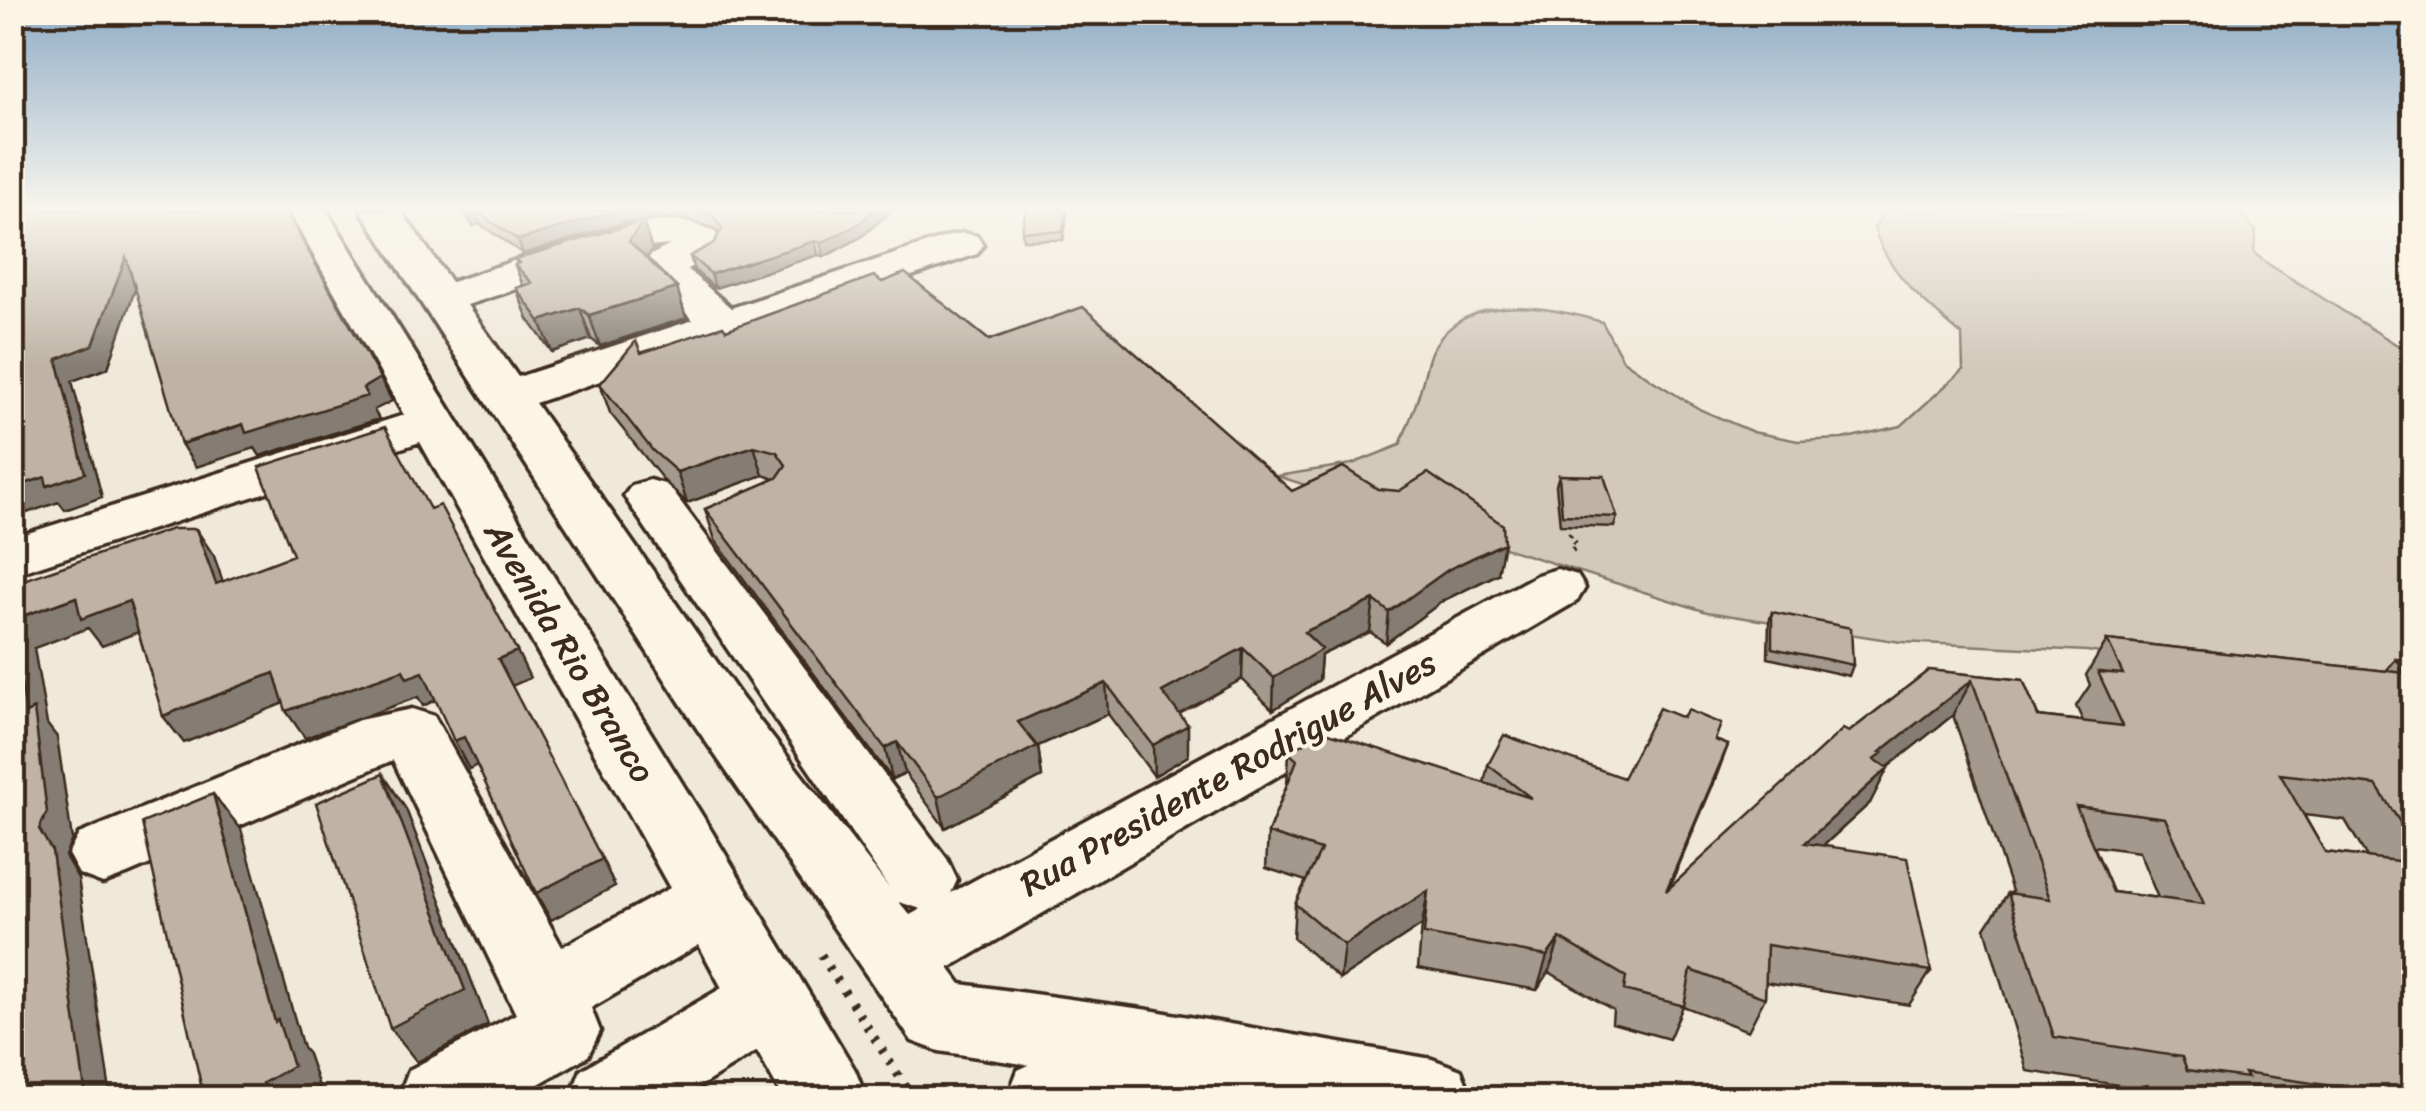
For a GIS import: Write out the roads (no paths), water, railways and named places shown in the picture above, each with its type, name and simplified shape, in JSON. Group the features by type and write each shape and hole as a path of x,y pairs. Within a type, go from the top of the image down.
{"street":[{"name":"Avenida Rio Branco","path":"338,262 679,837 826,1098"},
{"path":"416,262 610,554 830,869 920,987 1149,1047 1432,1098"},
{"path":"442,299 558,262"},
{"path":"670,262 663,270 724,324"},
{"path":"508,396 912,262"},
{"path":"12,557 433,422"},
{"path":"685,512 906,856 830,869"},
{"name":"Rua Presidente Rodrigue Alves","path":"920,987 1557,588"},
{"path":"104,854 381,737 412,733 548,993 561,1031 438,1098"},
{"path":"548,993 712,901"},
{"path":"610,1098 770,1001"},
{"path":"1048,1098 1149,1047"}]}
